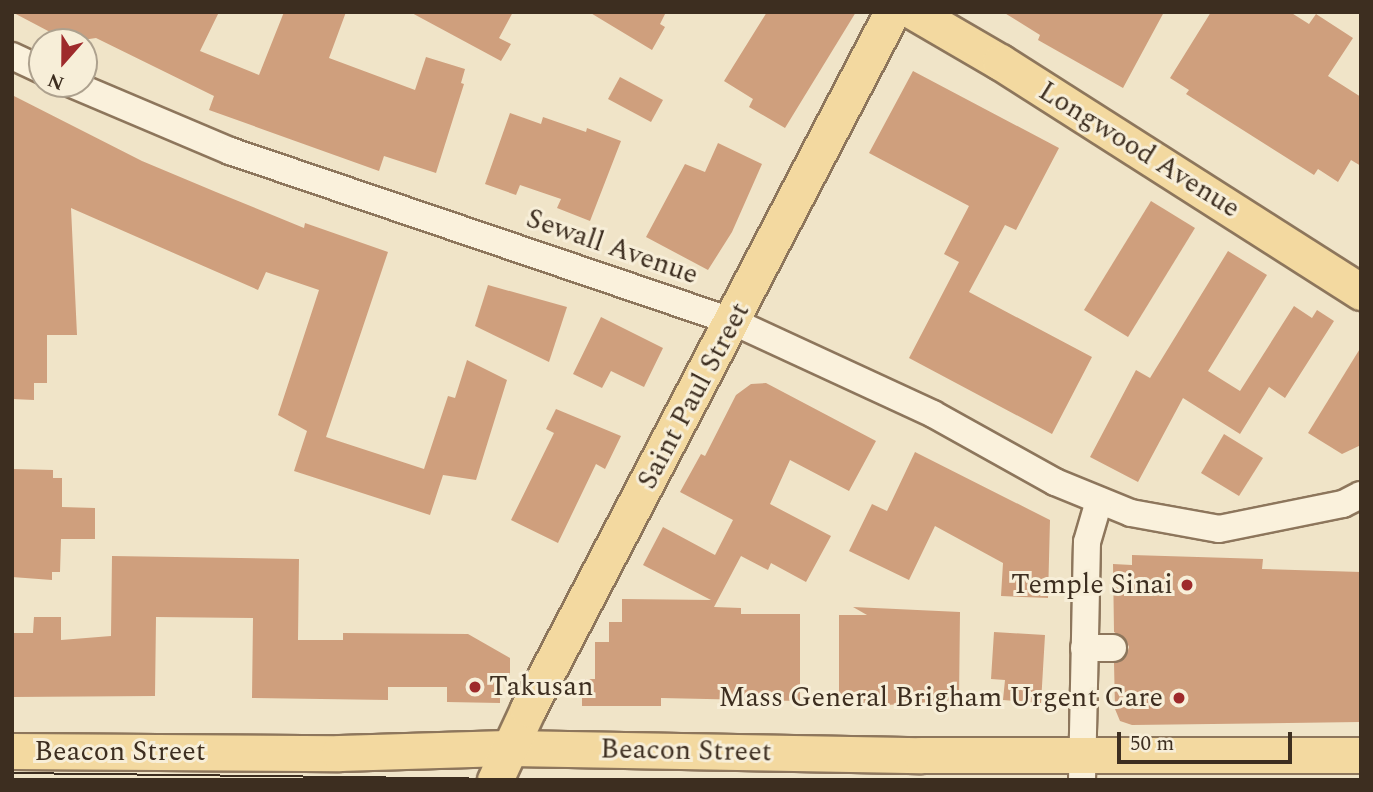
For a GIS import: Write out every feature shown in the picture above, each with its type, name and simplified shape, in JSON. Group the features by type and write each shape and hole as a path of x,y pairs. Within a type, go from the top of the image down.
{"main road":[{"name":"Saint Paul Street","path":"495,780 892,12"},
{"name":"Longwood Avenue","path":"914,12 1000,62 1361,292"},
{"name":"Beacon Street","path":"12,751 339,754 511,748 1082,767 1361,755"}],"street":[{"path":"12,56 28,63"},
{"name":"Sewall Avenue","path":"98,95 229,151 734,322 933,414 1099,501 1163,522 1219,529 1343,504 1361,495"},
{"path":"1082,767 1087,542 1099,501"},
{"path":"1084,648 1113,648"}],"building":[{"path":"12,12 219,12 200,51 259,75 284,12 346,12 329,58 415,90 426,57 465,69 461,83 464,84 436,173 384,156 379,171 209,110 214,96 98,39 98,28 42,28"},
{"path":"410,12 513,12 499,38 511,44 501,61"},
{"path":"589,12 666,12 660,24 665,27 652,50"},
{"path":"767,12 856,12 785,128 749,107 753,99 724,81"},
{"path":"1003,12 1164,12 1123,88 1038,40 1040,35"},
{"path":"1211,12 1290,12 1309,24 1316,14 1353,38 1328,76 1361,97 1361,166 1351,160 1338,182 1318,169 1314,175 1186,94 1189,90 1170,78"},
{"path":"913,71 1059,148 1016,230 1005,225 969,292 1092,357 1052,434 909,358 959,262 944,254 969,206 869,153"},
{"path":"620,77 663,100 651,122 608,99"},
{"path":"12,95 142,161 216,192 304,228 305,223 388,252 326,437 424,469 448,396 455,398 467,360 507,380 476,480 443,475 430,515 294,471 307,431 278,415 319,290 266,272 258,290 71,208 77,335 47,335 47,383 34,383 34,400 12,399"},
{"path":"510,113 541,124 543,117 586,132 587,128 621,141 590,221 557,208 561,199 520,185 516,195 485,184"},
{"path":"718,143 762,164 732,232 708,270 646,237 685,164 705,172"},
{"path":"1151,201 1195,228 1128,337 1084,310"},
{"path":"1228,251 1267,275 1208,371 1240,391 1294,306 1312,318 1317,310 1334,321 1285,398 1269,387 1240,434 1183,398 1138,482 1090,457 1136,370 1150,378"},
{"path":"488,285 567,307 549,362 475,326"},
{"path":"601,317 663,348 644,387 611,371 602,388 573,374"},
{"path":"1361,347 1361,445 1342,454 1308,433"},
{"path":"766,383 876,441 849,491 790,460 770,504 831,536 806,582 771,563 768,570 741,556 714,607 741,608 741,614 800,614 800,701 661,698 661,706 582,706 582,679 595,679 595,642 609,642 609,622 622,622 622,599 711,600 643,565 663,527 715,555 733,520 680,492 701,454 705,456 736,395 751,384"},
{"path":"556,409 621,436 605,469 596,464 558,543 511,520 554,433 546,429"},
{"path":"1224,434 1263,458 1239,496 1201,473"},
{"path":"915,452 1050,520 1048,598 1001,596 1003,563 935,526 909,580 849,551 872,504 887,511"},
{"path":"12,469 53,470 53,478 62,478 62,507 95,508 95,539 61,539 60,572 52,572 52,580 12,577"},
{"path":"1132,555 1263,559 1262,569 1361,572 1360,722 1132,725 1120,721 1115,709 1114,663 1126,656 1129,647 1126,640 1114,632 1113,564 1132,565"},
{"path":"112,556 299,559 298,640 343,640 343,633 468,634 510,658 510,675 500,675 500,703 447,702 447,687 388,687 388,700 252,698 253,618 156,617 155,696 12,697 12,633 33,633 34,617 61,617 61,640 111,636"},
{"path":"853,607 960,612 959,700 887,705 839,701 839,615 867,615"},
{"path":"994,632 1045,635 1041,703 1003,700 1005,680 991,679"}],"tram line":[{"path":"12,773 595,780"}],"place":[{"name":"Temple Sinai","path":"1187,585"},
{"name":"Takusan","path":"475,687"},
{"name":"Mass General Brigham Urgent Care","path":"1179,698"}]}
